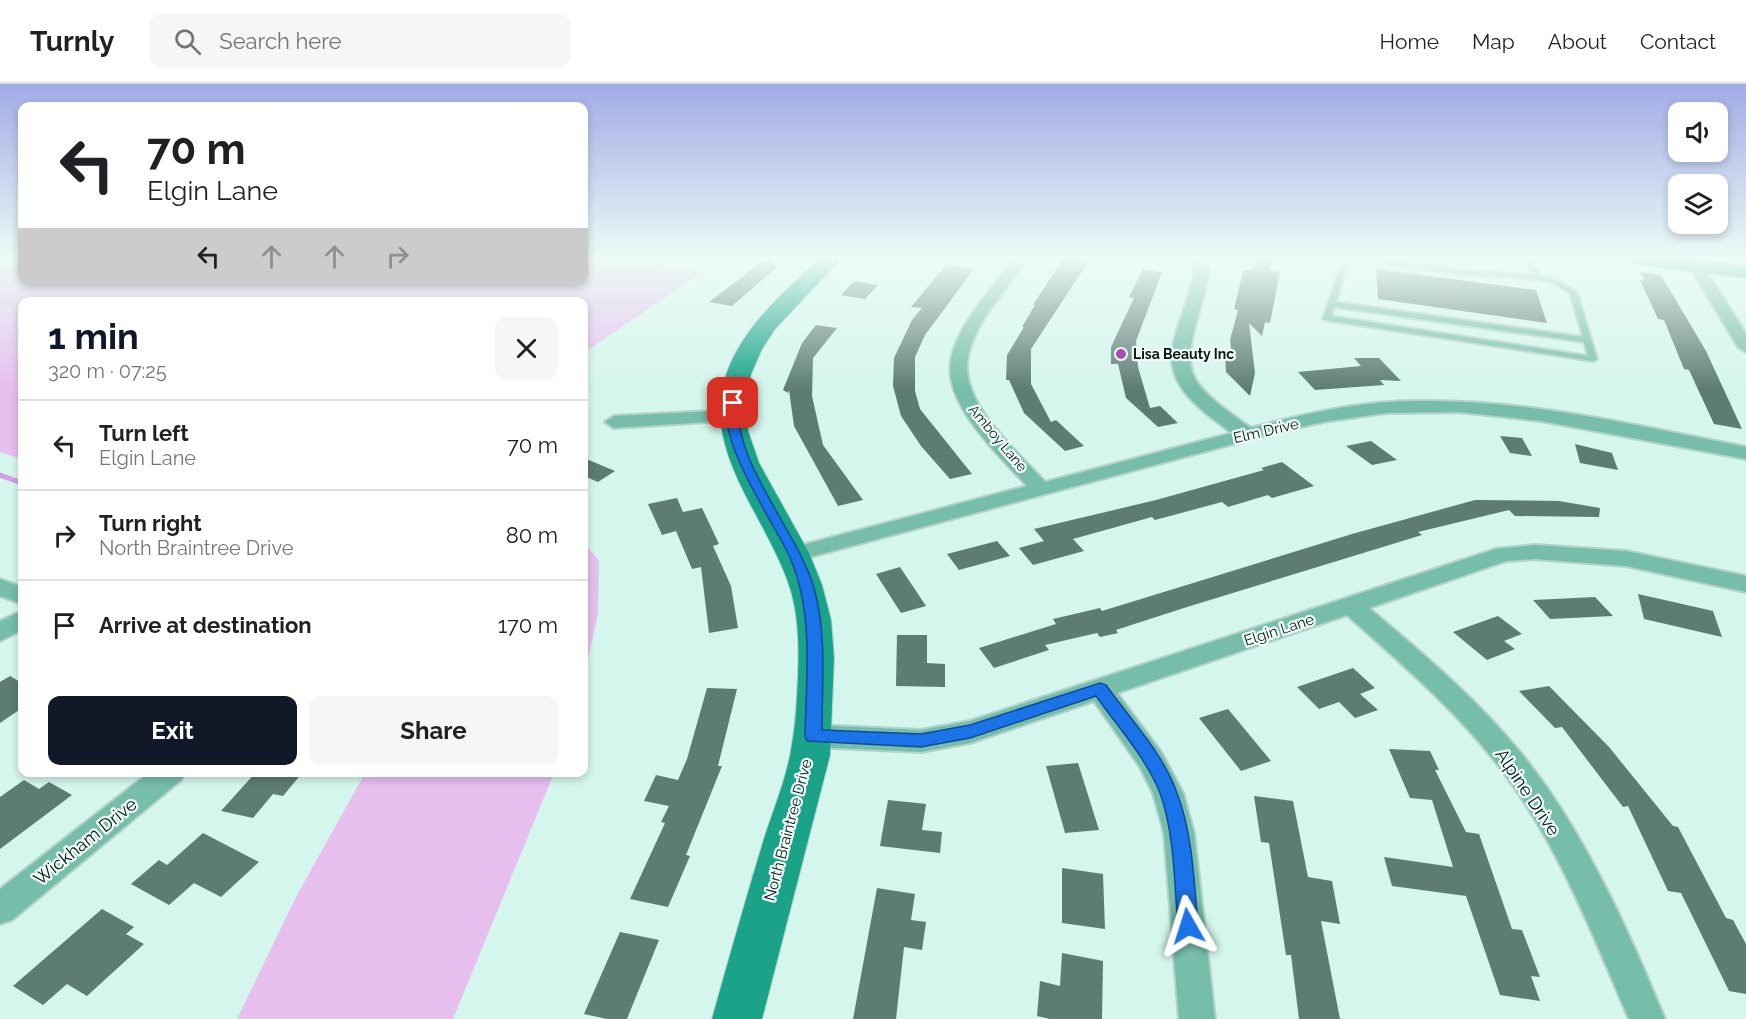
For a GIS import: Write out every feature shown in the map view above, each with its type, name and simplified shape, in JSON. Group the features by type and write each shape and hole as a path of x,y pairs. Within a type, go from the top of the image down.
{"street":[{"name":"North Braintree Drive","path":"737,1019 813,736 814,623 807,588 795,554 745,463 732,416 735,390 754,342 767,321 786,303"},
{"name":"Amboy Lane","path":"992,303 967,340 959,358 958,375 963,395 981,421 1041,489"},
{"path":"1194,303 1181,349 1180,363 1187,380 1200,396 1248,435"},
{"path":"1720,303 1746,347"},
{"path":"1724,311 1746,314"},
{"name":"Elm Drive","path":"795,554 1248,435 1361,410 1453,407 1566,419 1746,453"},
{"path":"614,422 732,416"},
{"name":"Elgin Lane","path":"813,736 921,741 970,732 1504,554 1534,550 1607,554 1746,584"},
{"path":"0,587 18,594"},
{"name":"Alpine Drive","path":"1352,606 1422,666 1467,711 1512,763 1550,821 1587,887 1647,1019"},
{"path":"0,632 18,621"},
{"path":"1100,689 1151,760 1168,793 1179,833 1197,1019"},
{"name":"Wickham Drive","path":"0,909 165,777"}],"lane":[{"path":"1576,303 1588,340 1593,358 1327,318 1331,304 1588,340"}],"shaded area":[{"path":"0,303 18,303 18,458 0,452"},
{"path":"588,303 657,303 588,350"},
{"path":"588,547 599,561 598,613 588,659"},
{"path":"363,777 552,777 453,1019 237,1019 296,897"}],"building":[{"path":"713,303 736,303 732,306"},
{"path":"915,303 949,303 925,335 915,357 915,391 920,409 972,474 950,479 921,446 901,416 893,386 894,358 912,320 922,308 911,307"},
{"path":"1035,303 1061,303 1031,349 1031,384 1051,422 1056,420 1084,446 1065,451 1024,413 1009,380 1006,380 1007,355 1024,327 1022,327 1035,305 1033,305"},
{"path":"1132,303 1150,303 1136,341 1138,367 1150,408 1160,406 1178,423 1158,427 1126,398 1118,364 1111,364 1111,347"},
{"path":"1236,303 1274,303 1270,323 1265,322 1262,336 1249,323 1255,373 1250,396 1226,372 1225,355 1232,356 1230,340 1238,310 1234,309"},
{"path":"1404,303 1540,303 1547,323"},
{"path":"1650,303 1677,303 1706,351 1742,429 1714,424 1689,370 1684,369 1664,320 1658,319"},
{"path":"816,325 837,328 813,358 812,396 823,445 863,500 838,506 794,426 789,390 788,393 783,390 802,343"},
{"path":"1354,358 1379,358 1401,381 1380,380 1384,385 1315,390 1298,372 1361,366"},
{"path":"1500,436 1522,438 1532,456 1510,453"},
{"path":"1371,441 1397,460 1372,465 1346,446"},
{"path":"1575,444 1612,453 1618,470 1580,463"},
{"path":"588,460 615,471 598,482 588,478"},
{"path":"1282,462 1314,486 1272,498 1268,495 1228,507 1222,502 1155,520 1152,517 1073,539 1084,551 1033,565 1019,548 1044,541 1034,529 1156,500 1264,470 1261,468"},
{"path":"677,498 683,512 702,508 719,544 713,546 731,586 738,628 709,633 701,567 692,569 676,531 662,535 648,504"},
{"path":"1475,500 1559,501 1600,508 1599,517 1515,516 1509,510 1418,532 1422,535 1116,630 1118,633 1100,637 1097,633 1045,645 1049,650 994,668 979,648 1056,624 1053,619 1100,608 1102,611 1352,534"},
{"path":"997,541 1010,556 959,570 947,554"},
{"path":"900,567 926,606 901,613 876,574"},
{"path":"1638,594 1713,611 1722,637 1644,619"},
{"path":"1595,597 1613,616 1550,619 1533,600"},
{"path":"1498,616 1522,634 1504,641 1515,649 1487,660 1453,632"},
{"path":"897,635 927,635 927,663 945,664 945,687 896,686"},
{"path":"1353,668 1375,688 1360,694 1378,710 1355,718 1339,702 1319,709 1297,687"},
{"path":"10,676 18,681 18,711 0,723 0,682"},
{"path":"1549,686 1609,747 1673,826 1678,827 1726,918 1733,920 1746,944 1746,994 1729,991 1681,893 1668,891 1628,806 1623,807 1562,727 1555,728 1519,691"},
{"path":"707,688 737,689 718,766 722,766 686,855 690,856 668,907 630,899 665,823 661,822 669,806 644,801 656,775 678,780 687,759"},
{"path":"1228,709 1271,761 1241,771 1199,718"},
{"path":"1389,749 1430,751 1439,770 1435,770 1466,832 1479,834 1512,929 1522,930 1540,977 1531,976 1540,1001 1500,995 1466,896 1392,886 1384,857 1453,867 1432,800 1410,798"},
{"path":"1078,763 1099,830 1065,833 1046,766"},
{"path":"252,777 299,777 283,796 273,794 253,818 221,811"},
{"path":"24,780 39,789 49,782 72,795 0,849 0,797"},
{"path":"1254,796 1293,801 1308,877 1332,881 1340,924 1321,921 1340,1019 1299,1019 1291,955 1286,955 1269,843 1261,842"},
{"path":"888,800 926,804 922,830 942,832 940,853 880,846"},
{"path":"203,833 259,862 221,897 194,883 169,905 131,884 159,860 167,865"},
{"path":"1062,868 1103,874 1105,929 1062,923"},
{"path":"877,888 915,894 911,920 926,922 922,950 904,947 896,1019 853,1019"},
{"path":"102,909 134,927 126,934 144,944 87,996 67,984 43,1005 13,986"},
{"path":"620,932 659,940 627,1019 607,1019 584,1014"},
{"path":"1062,953 1103,961 1102,1019 1050,1019 1037,1016 1040,981 1060,986"}],"waterway":[{"path":"0,475 18,482"}],"place":[{"name":"Lisa Beauty Inc","path":"1121,354"}],"route":[{"path":"733,403 732,416 737,442 745,463 795,554 807,588 814,623 813,736 921,741 970,732 1100,689 1151,760 1168,793 1179,833 1188,926"}]}
